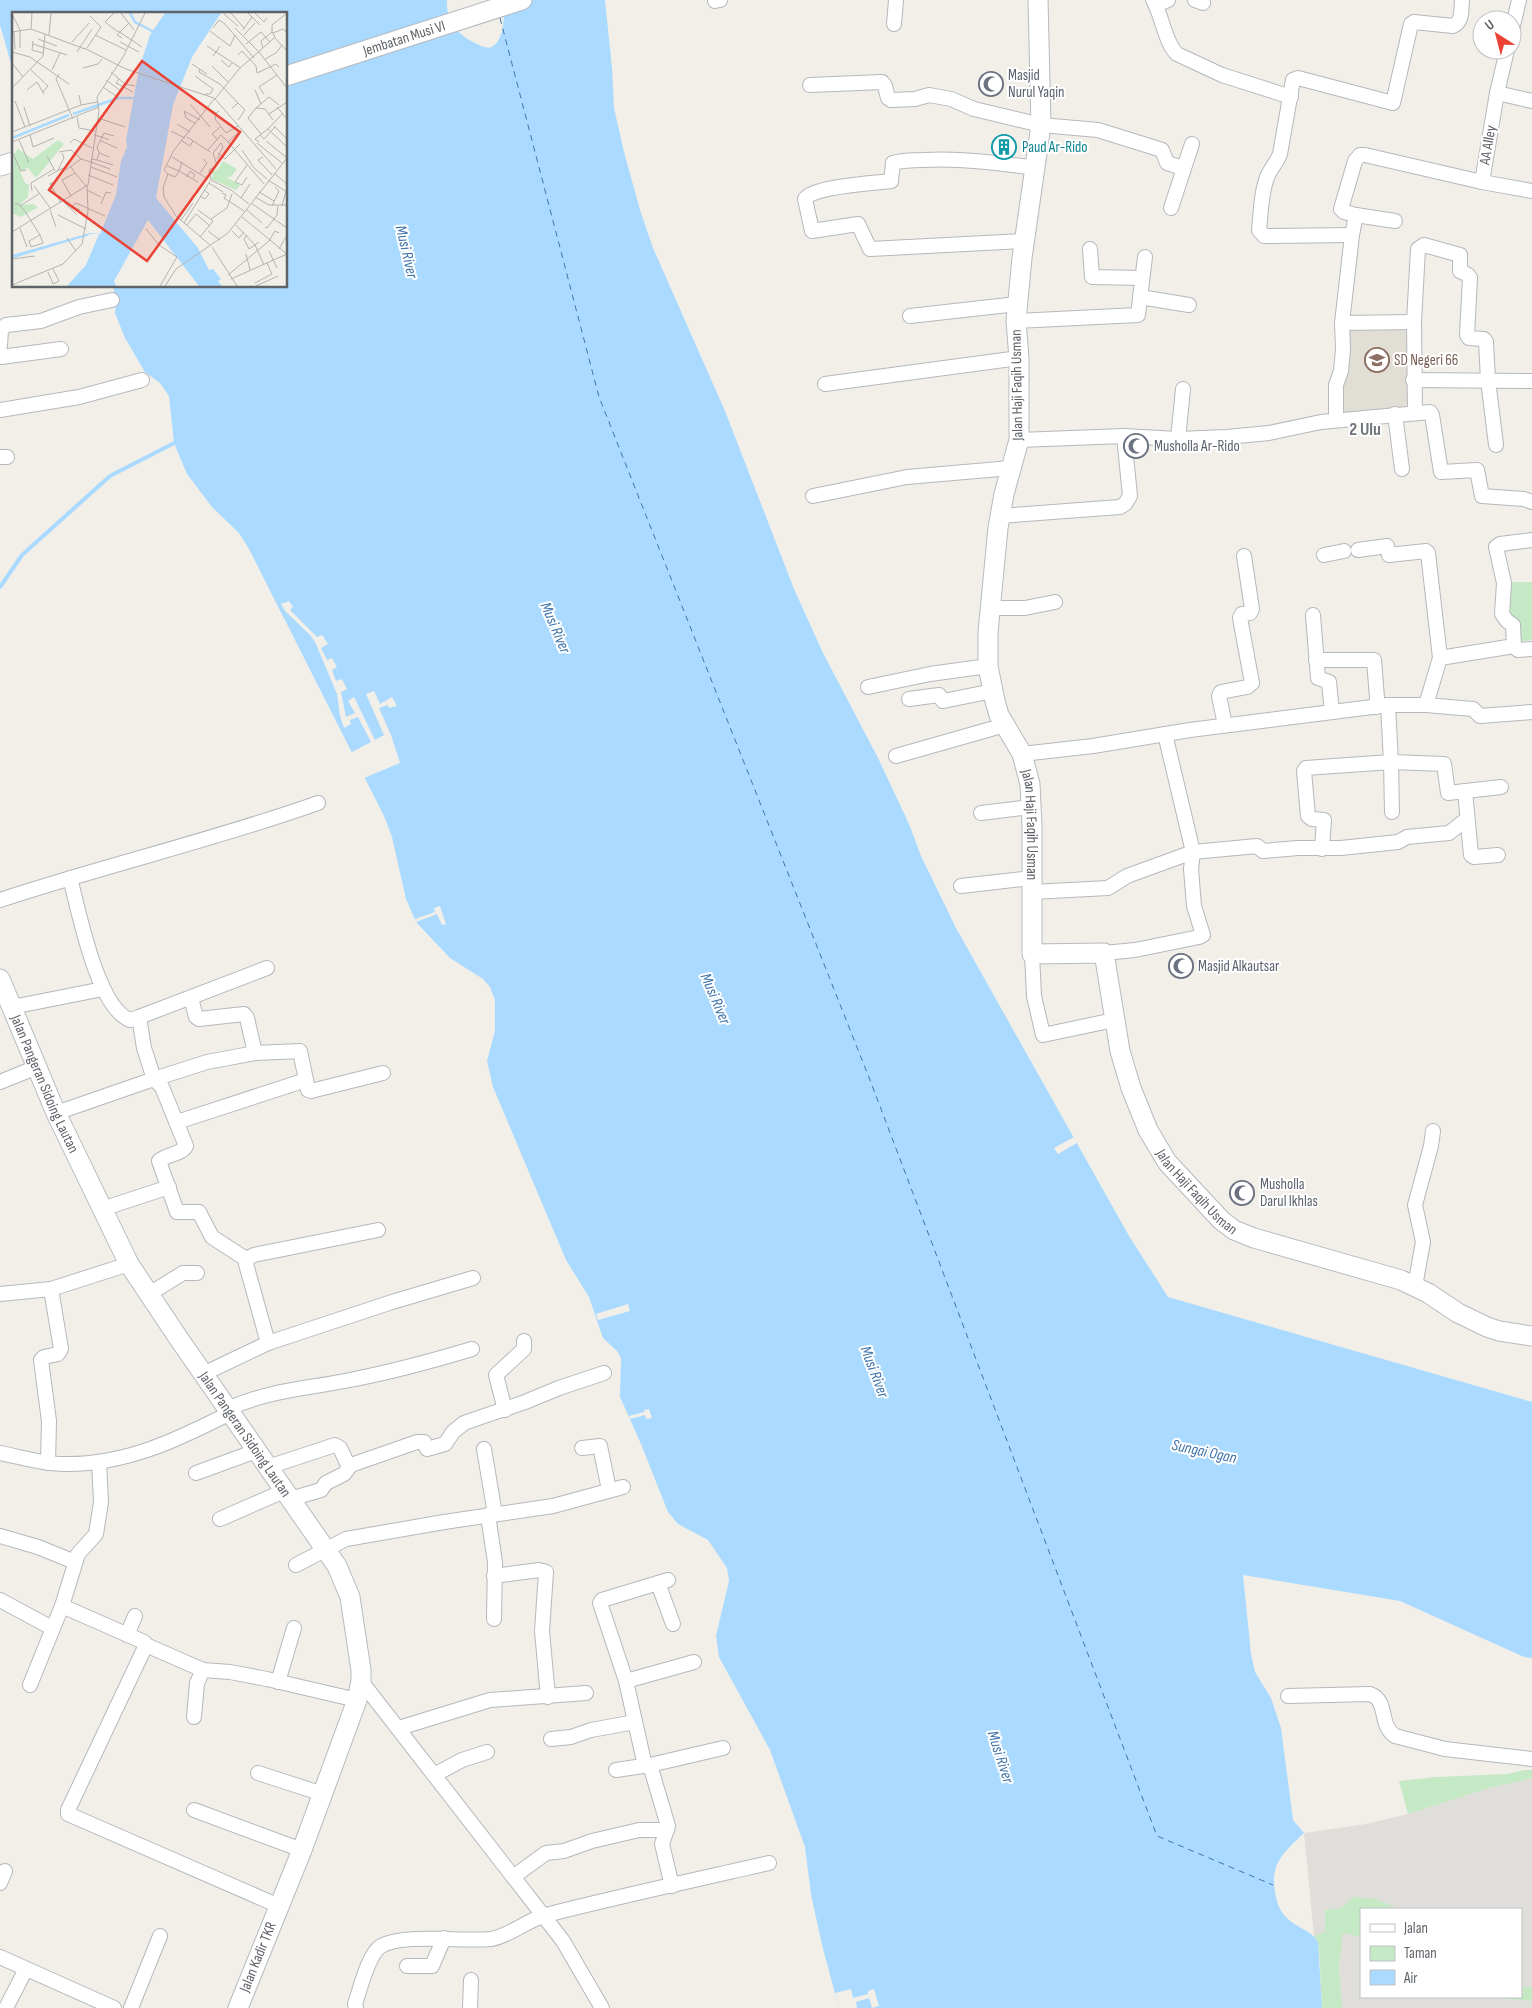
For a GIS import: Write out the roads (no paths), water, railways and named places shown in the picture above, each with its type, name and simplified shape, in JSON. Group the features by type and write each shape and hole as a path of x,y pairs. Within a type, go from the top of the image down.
{"street":[{"name":"Jembatan Musi VI","path":"288,75 522,0"},
{"path":"894,24 896,0"},
{"name":"Jalan Haji Faqih Usman","path":"1032,954 1030,784 1022,755 999,715 988,666 990,608 999,522 1019,440 1016,319 1040,125 1038,0"},
{"path":"1352,235 1264,236 1259,230 1262,200 1268,175 1280,154 1294,80 1296,78 1393,103 1411,24 1414,22 1455,25 1460,21 1462,0"},
{"path":"1159,2 1172,48 1177,54 1222,75 1291,97"},
{"name":"AA Alley","path":"1356,215 1343,212 1342,209 1355,161 1360,155 1482,182 1497,93 1505,60"},
{"path":"810,85 882,82 888,98 891,100 934,96 951,99 974,109 1040,125 1098,130 1162,150 1167,163 1183,168"},
{"path":"1497,93 1532,101"},
{"path":"1171,208 1192,144"},
{"path":"1025,241 870,249 858,224 812,231 806,199 809,194 822,191 891,181 892,166 895,162 947,158 971,159 1036,168"},
{"path":"1482,182 1532,191"},
{"path":"1336,420 1336,385 1342,371 1342,323 1356,215 1395,221"},
{"path":"1415,412 1414,322 1419,247 1424,244 1459,254 1460,271 1470,278 1468,337 1486,341 1488,380 1496,444"},
{"path":"1090,249 1092,277 1142,278"},
{"path":"910,316 1016,319 1136,315 1139,311 1145,257"},
{"path":"1140,297 1189,305"},
{"path":"61,349 0,352 2,330 5,326 41,321 80,307 112,300"},
{"path":"1342,323 1414,322"},
{"path":"825,384 1018,357"},
{"path":"0,410 79,398 142,380"},
{"path":"1414,380 1532,381"},
{"path":"1178,439 1183,389"},
{"path":"1019,440 1124,436 1178,439 1227,437 1269,433 1336,420 1415,412 1432,413 1441,472 1478,470 1482,496 1524,499 1532,502"},
{"path":"1395,414 1402,469"},
{"path":"999,522 1120,507 1126,504 1130,496 1124,436"},
{"path":"813,496 907,477 1011,468"},
{"path":"1532,540 1500,544 1496,547 1504,583 1502,614 1504,619 1514,625 1514,646 1516,650 1532,649"},
{"path":"1324,555 1387,546 1389,555 1428,552 1440,658 1426,705"},
{"path":"1225,725 1220,694 1222,690 1247,687 1252,681 1240,618 1242,614 1250,613 1252,609 1244,556"},
{"path":"990,608 1025,608 1055,602"},
{"path":"1313,615 1318,679 1329,682 1332,712"},
{"path":"1440,658 1514,646"},
{"path":"1316,660 1374,660 1377,698 1382,706 1390,740 1392,812"},
{"path":"868,687 930,674 988,666"},
{"path":"909,699 939,695 943,701 993,691"},
{"path":"1022,755 1225,725 1382,706 1426,705 1472,709 1480,716 1532,712"},
{"path":"896,756 1005,725"},
{"path":"1114,1020 1042,1035 1034,996 1032,954 1104,954 1135,950 1203,935 1194,906 1191,869 1193,852 1165,734"},
{"path":"1322,849 1324,820 1309,817 1304,769 1307,767 1391,759 1443,764 1445,765 1447,792 1501,787"},
{"path":"1465,791 1470,854 1472,857 1498,855"},
{"path":"0,900 152,854 206,840 318,803"},
{"path":"981,813 1031,807"},
{"path":"961,886 1032,885 1108,888 1127,876 1193,852 1257,846 1263,851 1322,849 1398,842 1407,837 1450,833 1467,819"},
{"path":"70,878 103,989 111,1003 130,1020 267,968"},
{"name":"Jalan Haji Faqih Usman","path":"1104,954 1120,1051 1128,1079 1148,1130 1167,1162 1221,1220 1234,1230 1254,1238 1401,1280 1415,1286 1458,1313 1486,1327 1532,1336"},
{"name":"Jalan Pangeran Sidoing Lautan","path":"0,979 56,1112 129,1264 228,1411 327,1550 347,1587 354,1614 359,1690 323,1794 279,1906"},
{"path":"12,1007 103,989"},
{"path":"191,998 196,1017 199,1019 241,1013 245,1015 255,1053"},
{"path":"139,1018 144,1048 154,1079 162,1087 185,1142 185,1148 182,1151 159,1161 177,1212 199,1212 212,1237 246,1259"},
{"path":"56,1112 207,1062 255,1053 300,1051 308,1090 311,1091 383,1073"},
{"path":"0,1082 37,1067"},
{"path":"176,1122 306,1080"},
{"path":"1415,1286 1422,1242 1415,1205 1432,1146 1433,1131"},
{"path":"102,1209 168,1187"},
{"path":"246,1259 254,1255 378,1230"},
{"path":"246,1259 268,1343"},
{"path":"0,1294 51,1288 129,1264"},
{"path":"152,1298 183,1274 197,1273"},
{"path":"203,1374 268,1343 392,1302 473,1278"},
{"path":"48,1463 49,1421 41,1365 44,1357 58,1354 61,1349 51,1288"},
{"path":"505,1410 496,1375 524,1349 524,1341"},
{"path":"0,1453 48,1463 65,1464 99,1462 126,1457 160,1446 251,1398 349,1380 472,1349"},
{"path":"220,1519 287,1495 321,1490 326,1483 340,1476 351,1465 417,1442 424,1442 428,1449 439,1447 445,1444 453,1432 464,1424 604,1373"},
{"path":"268,1467 335,1445 340,1448 348,1465 351,1465"},
{"path":"296,1565 340,1542 352,1538 552,1506 616,1488 600,1446 582,1448"},
{"path":"484,1449 492,1515 494,1619"},
{"path":"196,1473 256,1451"},
{"path":"30,1685 62,1606 75,1562 89,1541 101,1508 99,1462"},
{"path":"0,1536 38,1547 75,1562"},
{"path":"494,1576 542,1571 541,1697"},
{"path":"672,1886 662,1844 668,1826 635,1722 626,1682 600,1602 663,1581 673,1624"},
{"path":"0,1600 52,1628"},
{"path":"62,1606 144,1642 146,1646 203,1670 230,1672 278,1682 359,1690 399,1728 470,1824 563,1941 602,2008"},
{"path":"127,1635 135,1616"},
{"path":"278,1682 294,1628"},
{"path":"146,1646 72,1801 68,1814 279,1906"},
{"path":"626,1682 694,1662"},
{"path":"194,1717 197,1683 203,1670"},
{"path":"399,1728 490,1700 586,1693"},
{"path":"1288,1696 1370,1694 1379,1700 1385,1724 1395,1736 1446,1749 1532,1759"},
{"path":"551,1739 571,1737 582,1732 635,1722"},
{"path":"616,1770 648,1765 723,1748"},
{"path":"434,1775 462,1760 487,1752"},
{"path":"258,1774 323,1794"},
{"path":"194,1810 302,1850"},
{"path":"513,1877 546,1853 564,1851 592,1841 639,1830 667,1830"},
{"path":"356,2008 355,2004 364,1977 376,1950 383,1945 394,1942 444,1938 471,1941 494,1938 543,1916 768,1863"},
{"name":"Jalan Kadir TKR","path":"238,2008 279,1906"},
{"path":"131,2008 160,1936"},
{"path":"407,1966 432,1966 444,1938"},
{"path":"0,1957 114,2008"},
{"path":"6,2008 26,1969"},
{"path":"470,2008 471,1980"}],"water":[{"path":"0,0 447,0 447,8 454,27 470,40 488,48 496,43 502,32 504,18 503,0 605,0 614,108 640,210 653,248 725,411 794,589 823,653 878,758 909,824 921,856 956,928 1129,1236 1168,1297 1532,1402 1532,1658 1524,1657 1400,1601 1243,1575 1251,1654 1255,1672 1271,1698 1281,1728 1293,1820 1304,1833 1280,1858 1274,1881 1276,1895 1279,1906 1285,1916 1312,1935 1318,1942 1322,2008 839,2008 811,1894 805,1847 770,1750 719,1657 716,1636 729,1581 727,1568 708,1540 678,1524 668,1512 620,1397 621,1358 617,1351 603,1338 589,1297 566,1260 493,1087 487,1061 495,1031 495,1000 490,987 483,979 450,958 416,922 406,899 392,837 384,816 249,549 239,533 212,507 187,474 174,443 169,396 160,383 145,372 125,338 115,313 116,302 113,288 288,288 288,12 12,12 12,67 0,25"}],"waterway":[{"path":"0,587 22,555 110,476 178,441"}],"place":[{"name":"Masjid Nurul Yaqin","path":"991,84"},
{"name":"Paud Ar-Rido","path":"1004,147"},
{"name":"SD Negeri 66","path":"1377,360"},
{"name":"Musholla Ar-Rido","path":"1136,446"},
{"name":"Masjid Alkautsar","path":"1181,966"},
{"name":"Musholla Darul Ikhlas","path":"1242,1193"}],"district":[{"name":"2 Ulu","path":"1365,429"}],"water label":[{"name":"Musi River","path":"406,252"},
{"name":"Musi River","path":"555,628"},
{"name":"Musi River","path":"715,999"},
{"name":"Musi River","path":"874,1372"},
{"name":"Sungai Ogan","path":"1204,1452"},
{"name":"Musi River","path":"1000,1757"}]}
